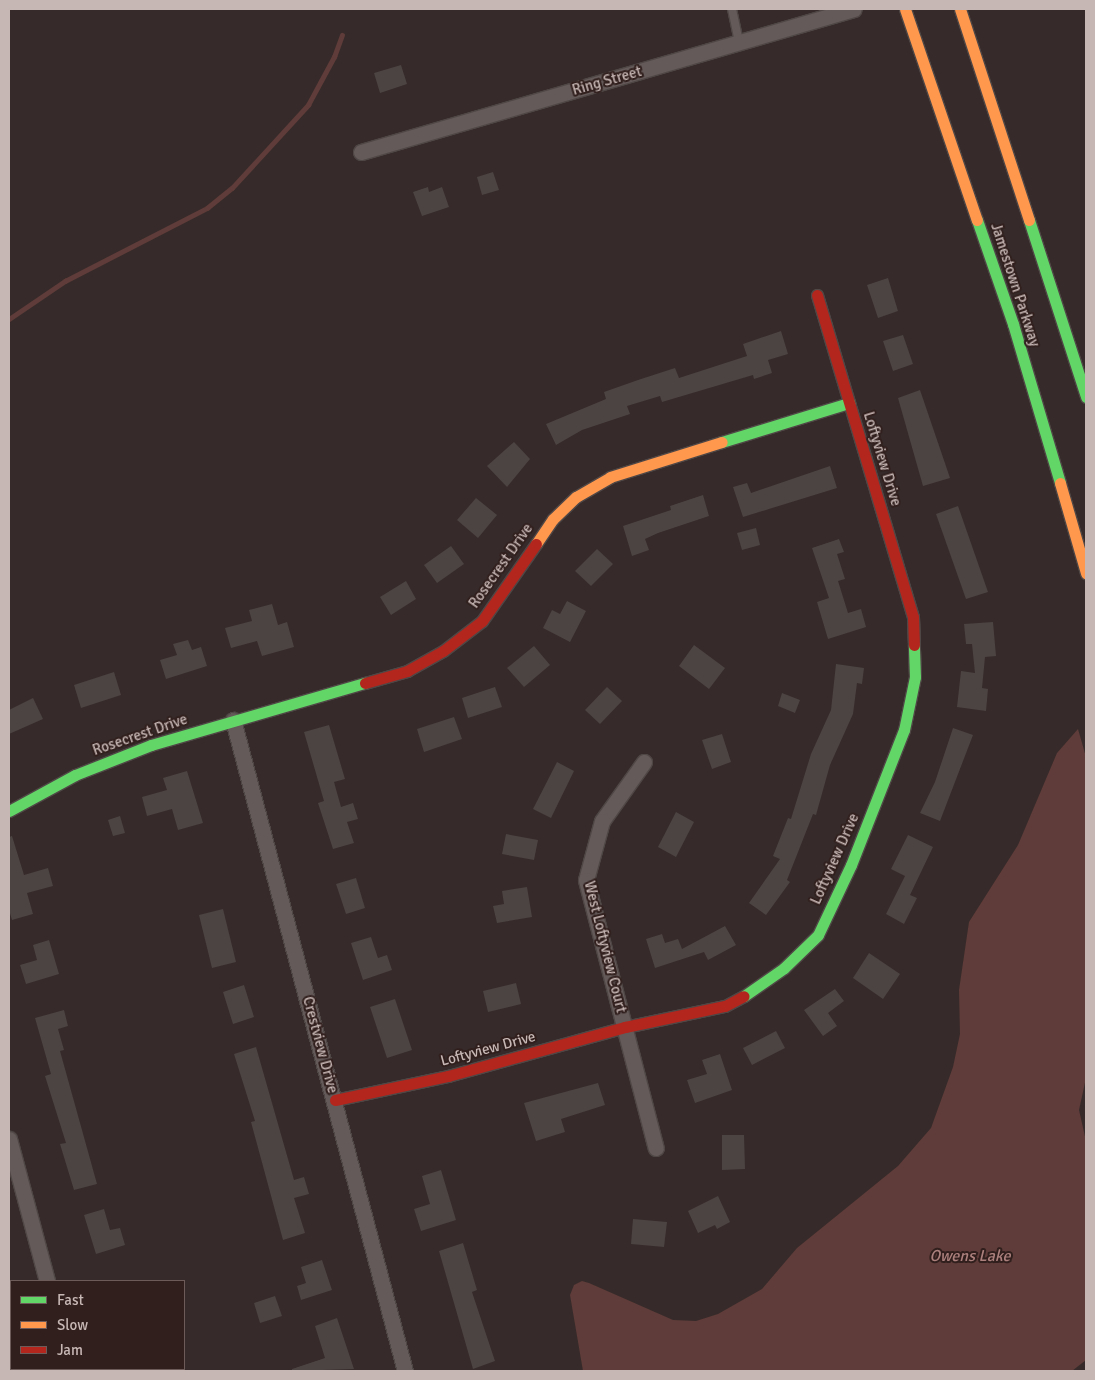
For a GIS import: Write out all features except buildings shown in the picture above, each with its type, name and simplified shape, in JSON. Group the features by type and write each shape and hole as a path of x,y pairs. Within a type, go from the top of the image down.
{"street":[{"name":"Ring Street","path":"361,152 854,9"},
{"name":"Jamestown Parkway","path":"905,9 1013,324 1086,574"},
{"path":"960,9 1086,396"},
{"name":"Loftyview Drive","path":"335,1100 448,1076 625,1027 725,1006 754,991 784,968 818,935 851,865 904,730 915,676 913,617 817,295"},
{"name":"Rosecrest Drive","path":"9,810 75,775 151,745 407,671 443,651 482,620 512,583 553,520 576,498 610,477 849,404"},
{"name":"Crestview Drive","path":"233,720 335,1100 405,1371"},
{"name":"West Loftyview Court","path":"644,762 602,822 586,880 656,1148"},
{"path":"9,1139 47,1280"}],"lane":[{"path":"732,9 740,42"}],"water":[{"name":"Owens Lake","path":"1078,729 1086,757 1086,1078 1079,1110 1086,1141 1086,1360 1072,1371 583,1371 570,1295 574,1285 582,1281 589,1283 673,1320 696,1321 718,1314 762,1289 797,1248 898,1166 931,1128 953,1067 960,1034 959,990 969,922 1018,845 1057,753"}],"waterway":[{"path":"9,319 65,281 207,208 232,188 308,105 334,57 342,35"}],"traffic: fast":[{"path":"977,220 1013,324 1060,483"},
{"path":"1029,220 1086,397"},
{"path":"722,442 849,403"},
{"path":"744,996 784,968 818,935 851,865 904,730 915,677 914,645"},
{"path":"9,811 75,775 151,745 365,683"}],"traffic: slow":[{"path":"905,9 977,220"},
{"path":"960,9 1029,220"},
{"path":"536,544 553,519 576,497 610,477 722,442"},
{"path":"1060,483 1086,573"}],"traffic: jam":[{"path":"817,295 913,617 914,645"},
{"path":"365,683 407,671 443,651 482,621 536,544"},
{"path":"335,1100 448,1076 625,1027 725,1006 744,996"}]}
